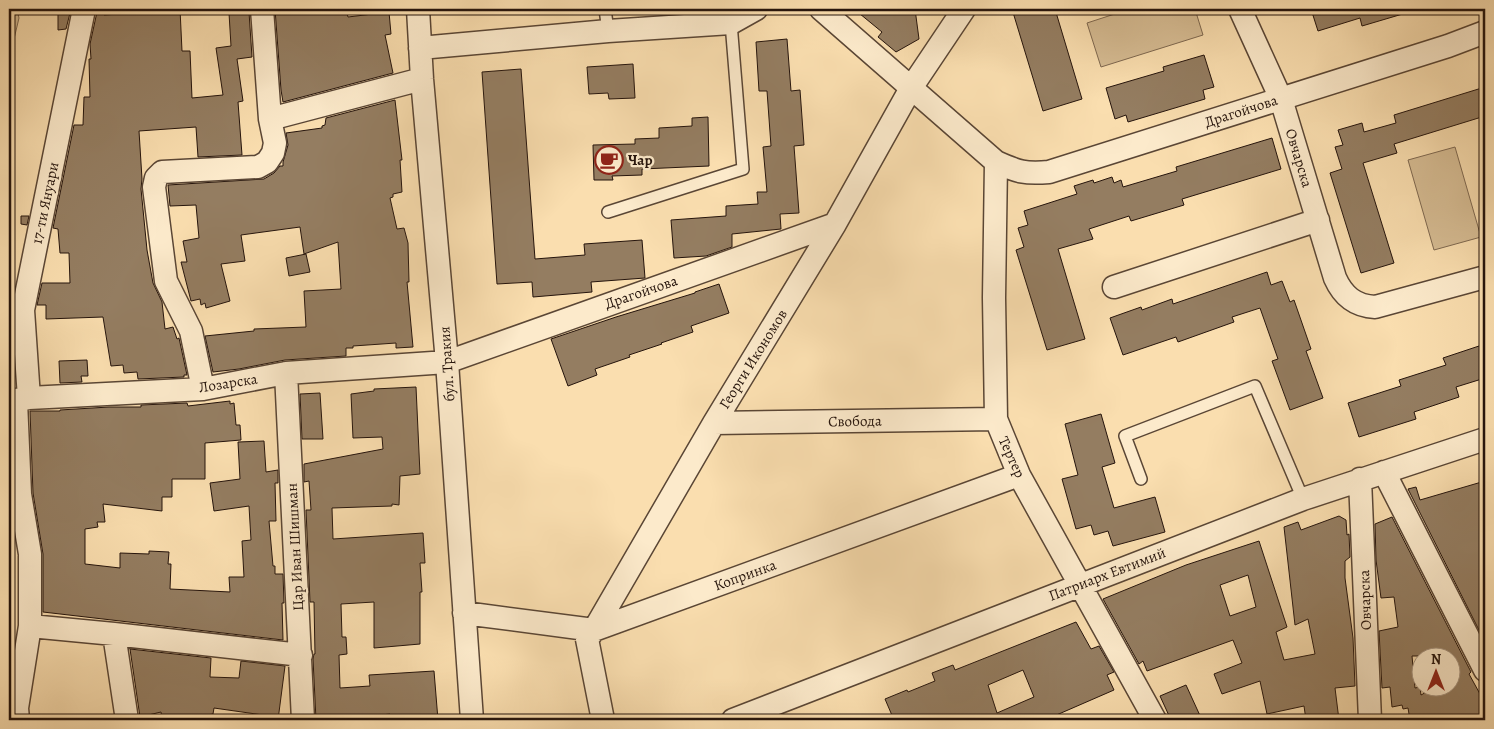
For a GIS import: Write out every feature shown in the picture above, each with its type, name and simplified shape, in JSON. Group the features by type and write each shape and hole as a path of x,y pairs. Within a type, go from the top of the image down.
{"street":[{"name":"17-ти Януари","path":"18,720 17,708 30,626 30,554 20,494 18,400 23,310 84,9"},
{"path":"204,389 191,331 166,281 154,187 156,178 162,172 171,170 258,167 267,162 273,153 275,143 270,119 262,9"},
{"name":"бул. Тракия","path":"418,9 422,79 447,362 472,720"},
{"path":"420,48 608,31 731,23 756,9"},
{"name":"Драгойчова","path":"821,9 996,162 1017,172 1032,174 1049,172 1448,46 1485,32"},
{"name":"Георги Икономов","path":"603,720 587,639 714,423 835,224 911,88 964,9"},
{"name":"Овчарска","path":"1240,9 1281,99 1339,288 1347,297 1357,304 1366,307 1384,306 1485,277"},
{"path":"270,119 422,79"},
{"name":"Тертер","path":"996,162 994,298 996,419 1019,475 1081,585 1150,719"},
{"path":"1114,287 1318,220"},
{"name":"Драгойчова","path":"447,362 835,224"},
{"name":"Лозарска","path":"18,400 204,389 286,373 447,362"},
{"name":"Цар Иван Шишман","path":"286,373 303,720"},
{"name":"Свобода","path":"714,423 996,419"},
{"name":"Патриарх Евтимий","path":"733,720 1303,499 1485,439"},
{"path":"1384,472 1485,670"},
{"name":"Копринка","path":"464,613 594,630 1019,475"},
{"name":"Овчарска","path":"1360,479 1370,720"},
{"path":"30,626 301,655"},
{"path":"114,634 127,720"}],"lane":[{"path":"606,9 608,31"},
{"path":"608,212 743,168 731,23"},
{"path":"1141,479 1125,436 1255,386 1303,499"}],"shaded area":[{"path":"9,9 17,9 19,18 9,60"},
{"path":"1130,9 1195,9 1203,35 1101,67 1087,23"},
{"path":"1455,147 1481,237 1434,250 1408,160"}],"building":[{"path":"71,9 66,29 58,30 58,10"},
{"path":"150,9 180,9 182,51 190,51 192,98 223,95 216,48 231,46 229,13 249,12 252,57 237,59 243,101 238,102 242,155 198,157 196,127 139,131 141,189 147,250 153,283 162,302 165,329 173,327 177,339 179,338 187,375 184,375 184,377 138,379 137,372 124,373 123,365 111,366 103,317 46,319 46,305 37,305 42,283 70,283 69,253 60,253 58,229 53,228 74,125 83,125 84,97 90,97 90,44 97,12 104,12 104,15 151,12"},
{"path":"275,9 346,9 348,17 389,12 391,34 385,35 393,73 283,102"},
{"path":"854,9 915,9 919,39 896,52 878,37 882,32"},
{"path":"1012,9 1055,9 1082,99 1043,111"},
{"path":"1311,9 1406,9 1406,13 1362,26 1360,18 1318,31"},
{"path":"787,39 791,91 800,90 804,145 794,146 799,213 780,214 781,229 732,234 732,247 706,256 674,258 671,220 726,216 726,206 758,204 757,192 767,192 763,147 771,146 767,91 759,91 756,42"},
{"path":"1204,55 1214,87 1203,90 1205,99 1128,122 1126,115 1115,119 1106,88 1164,71 1163,67"},
{"path":"633,64 635,98 609,99 608,93 589,94 587,67"},
{"path":"521,69 535,259 585,255 584,244 642,240 645,278 591,282 592,292 533,297 532,282 497,284 482,72"},
{"path":"1485,87 1485,116 1394,144 1397,153 1363,163 1394,263 1361,273 1330,173 1342,169 1335,147 1343,145 1338,130 1362,123 1364,132 1396,123 1394,115"},
{"path":"395,100 402,160 400,160 402,192 393,194 393,197 390,198 397,229 404,228 408,243 409,282 407,282 413,347 396,348 396,343 353,346 353,348 346,348 346,356 285,360 213,372 205,336 254,331 254,329 306,327 304,291 341,289 338,242 304,254 300,227 241,235 245,261 221,264 230,301 206,308 205,303 201,305 200,299 191,301 181,262 187,262 183,241 199,238 196,205 170,206 168,185 264,179 274,173 280,166 283,166 288,145 286,133 322,128 325,125 326,118"},
{"path":"708,117 709,166 642,169 642,175 612,176 613,180 594,180 593,145 635,144 635,139 659,138 659,128 692,126 692,118"},
{"path":"1272,138 1281,169 1182,199 1184,205 1131,221 1129,216 1089,229 1093,239 1058,249 1085,339 1047,350 1016,250 1024,247 1018,228 1028,225 1024,211 1077,194 1074,186 1093,180 1094,183 1112,177 1114,183 1121,180 1123,187 1177,171 1176,167"},
{"path":"21,216 29,216 27,225 21,224"},
{"path":"306,254 310,272 289,276 286,258"},
{"path":"1267,272 1271,285 1282,281 1290,302 1294,300 1311,349 1306,351 1323,398 1290,410 1272,361 1278,359 1260,308 1232,317 1234,322 1178,342 1176,337 1123,355 1110,318 1141,307 1142,310 1172,299 1173,304"},
{"path":"719,284 729,313 691,326 693,332 595,369 597,375 568,386 551,339"},
{"path":"1485,344 1485,378 1456,387 1459,397 1414,412 1416,419 1359,437 1348,403 1401,386 1399,380 1446,365 1443,358"},
{"path":"87,360 88,376 81,376 82,382 60,383 59,361"},
{"path":"416,387 420,474 400,476 399,505 332,508 333,539 423,533 425,563 420,563 422,592 420,592 420,644 374,648 374,602 341,604 342,637 346,637 347,654 339,655 340,688 370,686 369,675 434,671 438,720 390,720 390,714 335,720 316,720 313,659 315,654 314,602 310,602 306,510 311,510 309,481 304,482 304,464 383,449 382,437 353,438 351,394 374,391 374,389"},
{"path":"320,393 323,439 302,439 300,394"},
{"path":"230,401 230,404 234,403 236,425 240,425 241,440 205,443 205,479 172,479 172,497 162,497 162,511 103,504 105,522 97,522 98,527 85,529 85,564 120,568 120,553 149,554 149,551 169,552 168,564 171,564 170,589 230,592 229,577 244,577 242,541 251,540 249,506 214,511 210,483 240,479 238,442 264,441 266,472 278,470 278,483 275,483 276,521 269,521 275,574 283,574 283,640 43,612 43,554 33,493 30,411 141,407 141,405 187,403 188,406"},
{"path":"1101,414 1115,463 1102,467 1114,508 1155,497 1165,532 1113,546 1108,531 1094,535 1091,525 1076,529 1062,479 1078,475 1065,424"},
{"path":"1485,481 1485,642 1408,489 1416,487 1420,500"},
{"path":"1339,516 1346,520 1347,535 1349,534 1350,557 1345,561 1345,578 1353,638 1355,686 1335,688 1339,720 1306,720 1304,706 1267,714 1260,681 1222,694 1214,674 1242,663 1233,640 1147,671 1143,661 1139,664 1103,599 1186,565 1259,541 1287,627 1276,632 1284,660 1315,654 1308,619 1295,625 1284,527 1298,522 1301,530","holes":["1248,575 1256,607 1230,616 1220,585"]},
{"path":"1392,517 1458,646 1412,646 1412,696 1462,696 1462,654 1471,672 1469,674 1485,703 1485,714 1474,720 1410,720 1408,708 1403,709 1402,705 1392,707 1390,687 1382,688 1379,631 1398,627 1394,597 1381,598 1376,560 1375,524"},
{"path":"1076,622 1091,649 1099,646 1114,672 1107,675 1114,690 1045,720 894,720 885,699 935,681 932,673 953,665 955,670","holes":["1023,670 1034,697 997,713 988,685"]},
{"path":"130,649 211,658 210,677 239,678 241,661 285,666 278,720 262,720 263,715 214,708 213,714 174,720 162,720 161,712 140,717"},
{"path":"1186,685 1202,720 1171,720 1160,696"}],"place":[{"name":"Чар","path":"609,160"}]}
